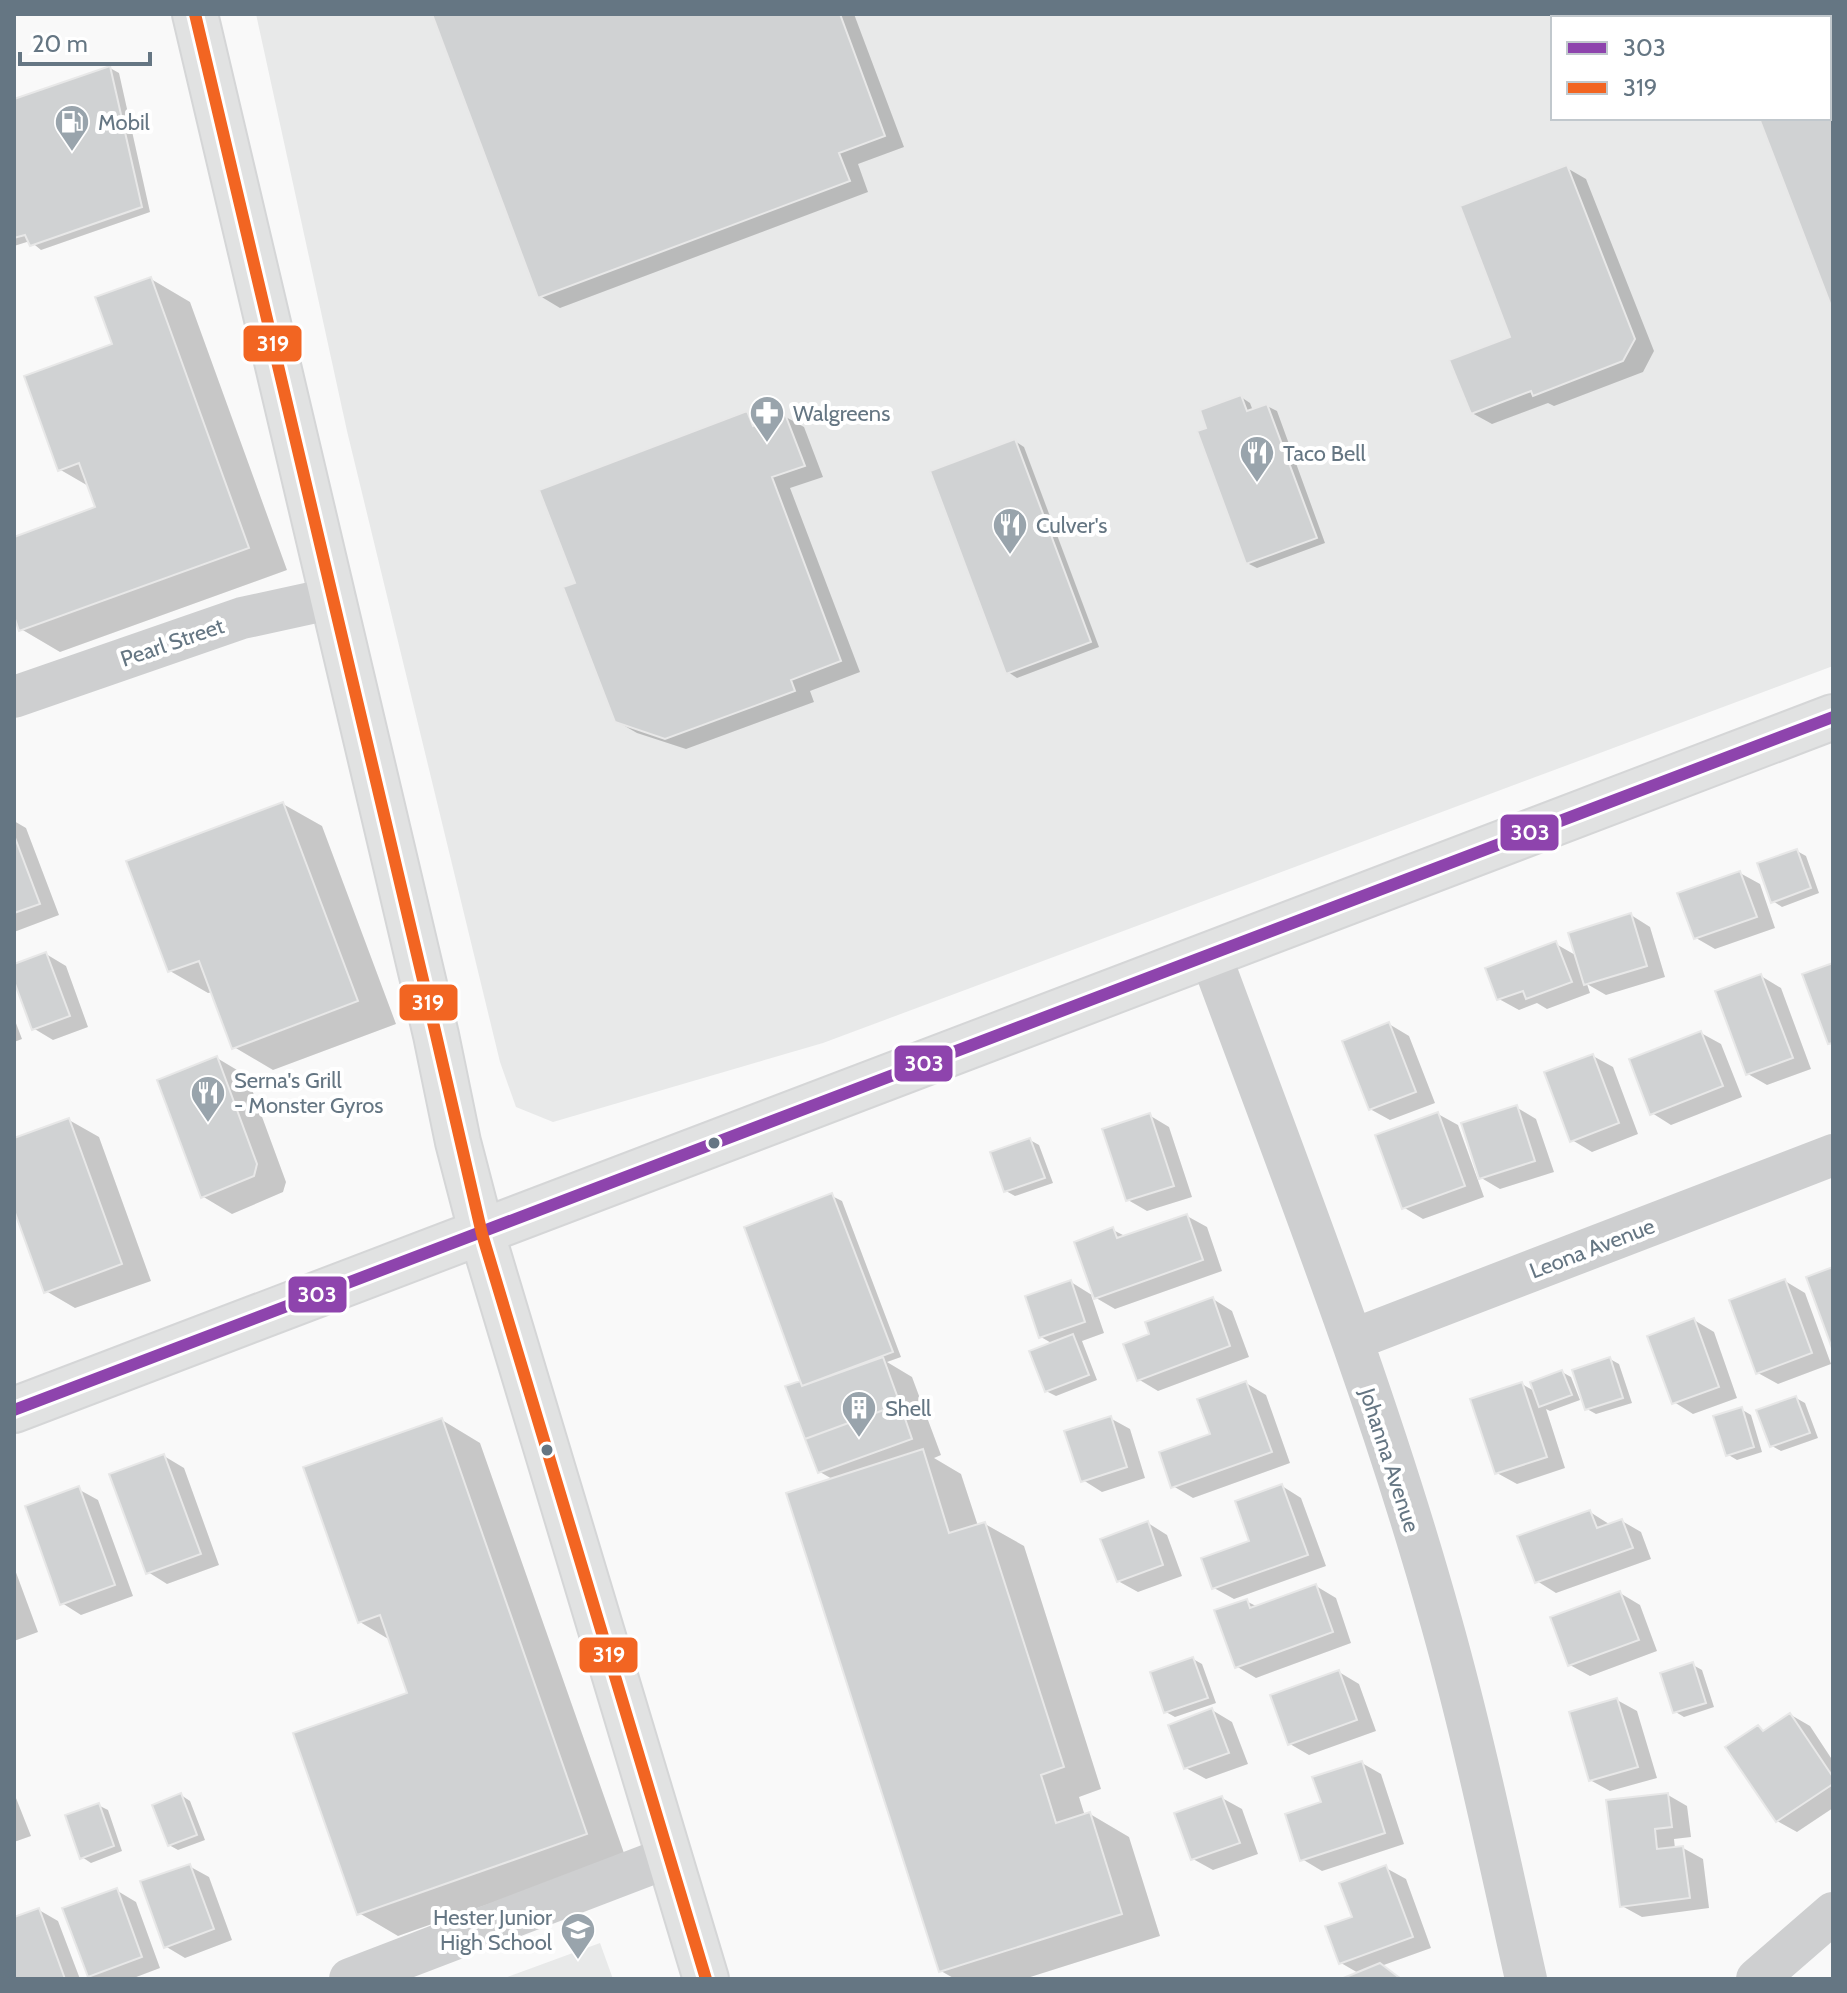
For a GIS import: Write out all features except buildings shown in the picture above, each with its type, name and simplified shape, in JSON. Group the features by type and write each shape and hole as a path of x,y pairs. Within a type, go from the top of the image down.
{"main road":[{"path":"195,14 482,1234 706,1979"},
{"path":"14,1410 1833,717"}],"street":[{"name":"Pearl Street","path":"14,697 242,618 334,598"},
{"name":"Johanna Avenue","path":"1210,954 1352,1340 1441,1619 1479,1767 1526,1979"},
{"name":"Leona Avenue","path":"1352,1340 1833,1155"},
{"path":"350,1979 669,1857"},
{"path":"1757,1979 1833,1913"}],"shaded area":[{"path":"256,14 1833,14 1833,666 823,1043 553,1122 516,1107 500,1062 347,431"},
{"name":"Hester Junior High School","path":"600,1943 613,1979 502,1979"}],"transit line":[{"name":"319","path":"195,14 482,1234 706,1979"},
{"name":"303","path":"14,1410 1833,717"}],"place":[{"name":"Mobil","path":"72,153"},
{"name":"Walgreens","path":"767,444"},
{"name":"Taco Bell","path":"1257,484"},
{"name":"Culver's","path":"1010,556"},
{"name":"Serna's Grill - Monster Gyros","path":"208,1124"},
{"name":"Shell","path":"859,1439"},
{"name":"Hester Junior High School","path":"578,1961"}]}
